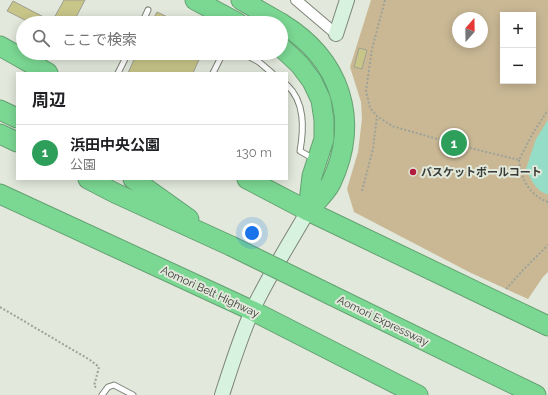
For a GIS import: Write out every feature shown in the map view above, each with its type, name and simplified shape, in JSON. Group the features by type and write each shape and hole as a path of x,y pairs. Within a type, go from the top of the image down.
{"highway":[{"path":"195,0 225,16"},
{"path":"241,0 269,16"},
{"path":"288,27 314,48 328,67 340,90 344,117 344,138 340,158 330,184 308,211"},
{"path":"0,46 16,55"},
{"path":"288,54 300,65 312,81 321,100 324,120 324,139 312,176 308,211"},
{"path":"25,60 46,72"},
{"path":"0,110 16,118"},
{"path":"0,134 16,142"},
{"name":"Aomori Expressway","path":"90,180 231,246 536,395"},
{"name":"Aomori Expressway","path":"134,180 208,232 231,246"},
{"path":"249,180 308,211 548,326"},
{"name":"Aomori Belt Highway","path":"0,194 253,311 418,395"}],"street":[{"path":"296,0 336,34 347,0"},
{"path":"222,395 239,343 264,287 308,211"}],"lane":[{"path":"145,16 148,10"},
{"path":"118,72 124,60"},
{"path":"214,72 220,60"},
{"path":"255,60 271,72"},
{"path":"288,86 293,90 301,107 303,135 300,151 317,160"},
{"path":"103,394 108,387 114,385 133,395"}],"path":[{"path":"385,0 372,49 366,91 370,108 377,116 392,126 518,160"},
{"path":"548,110 537,125 518,160 521,174 527,186 535,196 548,202"},
{"path":"362,191 373,149 377,116"},
{"path":"506,290 524,269 548,246"},
{"path":"0,307 90,360 99,367 94,386 103,394"}],"shaded area":[{"path":"371,0 548,0 548,272 528,299 471,273 354,212 347,189 358,152 362,119 361,102 350,67"},
{"path":"548,120 548,194 537,188 526,169 536,139"}],"building":[{"path":"64,0 85,0 77,16 55,16"},
{"path":"13,1 42,16 17,16 7,11"},
{"path":"157,12 165,16 155,16"},
{"path":"359,48 367,50 362,69 354,67"},
{"path":"134,60 199,60 193,72 128,72"}],"place":[{"name":"浜田中央公園","path":"454,143"},
{"name":"バスケットボールコート","path":"413,172"}]}
